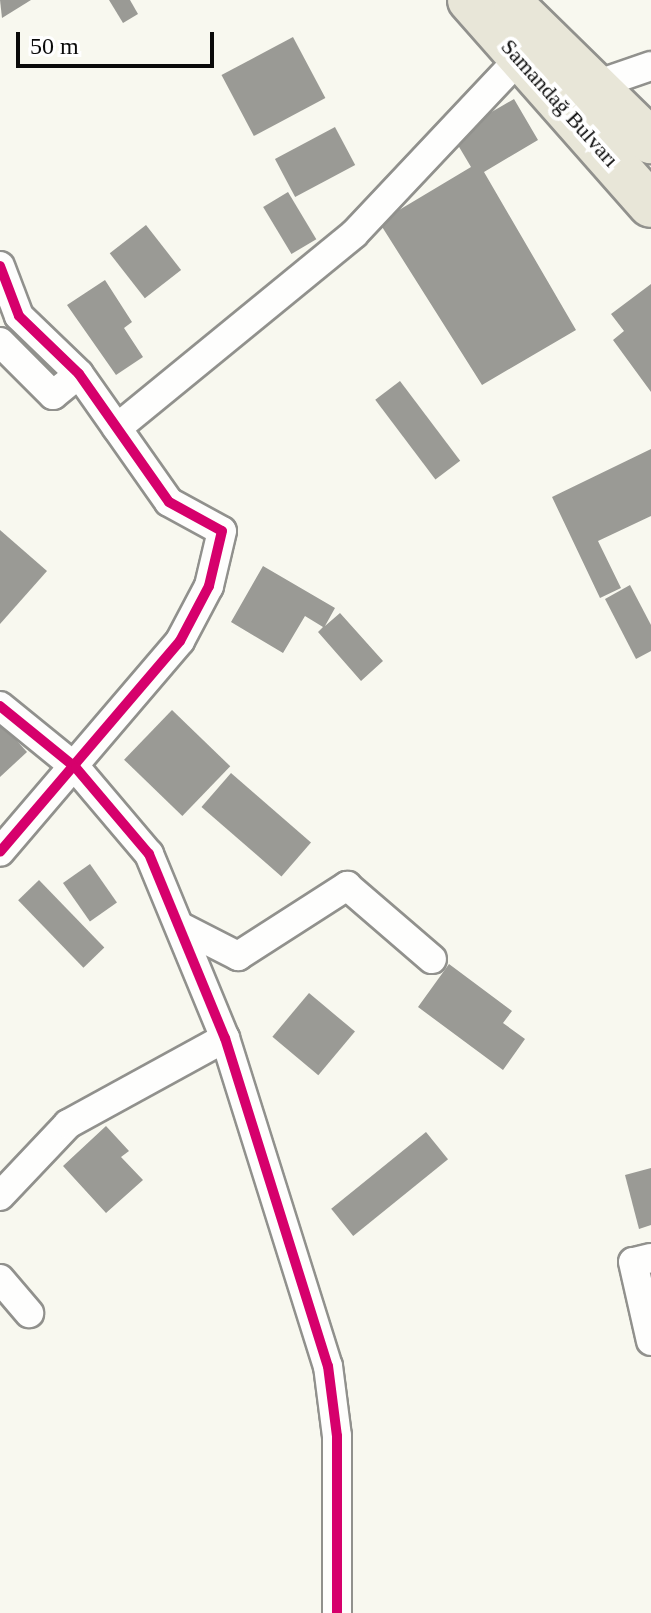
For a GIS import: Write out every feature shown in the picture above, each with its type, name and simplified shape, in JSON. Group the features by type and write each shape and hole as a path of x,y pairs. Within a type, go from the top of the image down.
{"highway":[{"name":"Samandağ Bulvarı","path":"470,0 651,205"},
{"name":"Samandağ Bulvarı","path":"508,0 651,141"}],"street":[{"path":"117,428 354,234 520,58"},
{"path":"593,86 651,66"},
{"path":"0,266 19,316 79,374 169,502 222,531 209,586 180,641 76,768 0,852"},
{"path":"0,342 53,395 79,374"},
{"path":"0,706 76,768 149,854 183,928 225,1038 328,1366 337,1436 337,1613"},
{"path":"183,928 238,956 347,886 432,959"},
{"path":"0,1196 68,1124 225,1038"},
{"path":"651,1258 633,1262 651,1341"},
{"path":"0,1279 29,1313"}],"building":[{"path":"0,0 31,0 2,18"},
{"path":"109,0 130,0 138,14 123,23"},
{"path":"293,37 325,98 254,136 221,75"},
{"path":"514,99 538,140 484,172 576,330 482,385 379,222 471,167 452,135"},
{"path":"335,127 355,165 295,197 275,159"},
{"path":"288,192 316,239 291,254 263,207"},
{"path":"146,225 181,270 145,298 110,253"},
{"path":"105,280 132,322 124,328 143,357 116,375 67,305"},
{"path":"651,284 651,392 613,340 624,331 611,314"},
{"path":"400,381 460,461 435,480 375,400"},
{"path":"651,449 651,516 598,541 621,588 600,598 552,497"},
{"path":"0,530 47,571 0,624"},
{"path":"263,566 335,608 325,626 340,613 383,661 361,681 318,632 323,627 305,616 283,653 231,622"},
{"path":"630,585 651,625 651,651 636,659 605,599"},
{"path":"172,710 230,766 182,816 124,760"},
{"path":"0,722 27,752 0,777"},
{"path":"231,773 311,843 281,877 201,807"},
{"path":"90,864 117,903 90,921 63,883"},
{"path":"39,880 104,948 83,968 18,900"},
{"path":"449,964 512,1011 503,1023 525,1039 503,1070 418,1007"},
{"path":"309,993 355,1032 318,1075 272,1037"},
{"path":"106,1126 129,1151 121,1157 143,1180 106,1213 63,1166"},
{"path":"426,1132 448,1159 353,1236 331,1209"},
{"path":"651,1168 651,1225 639,1229 625,1175"}],"cycle path":[{"path":"0,266 19,316 79,374 169,502 222,531 209,586 180,641 0,852"},
{"path":"0,706 76,768 149,854 225,1038 328,1366 337,1436 337,1613"}]}
